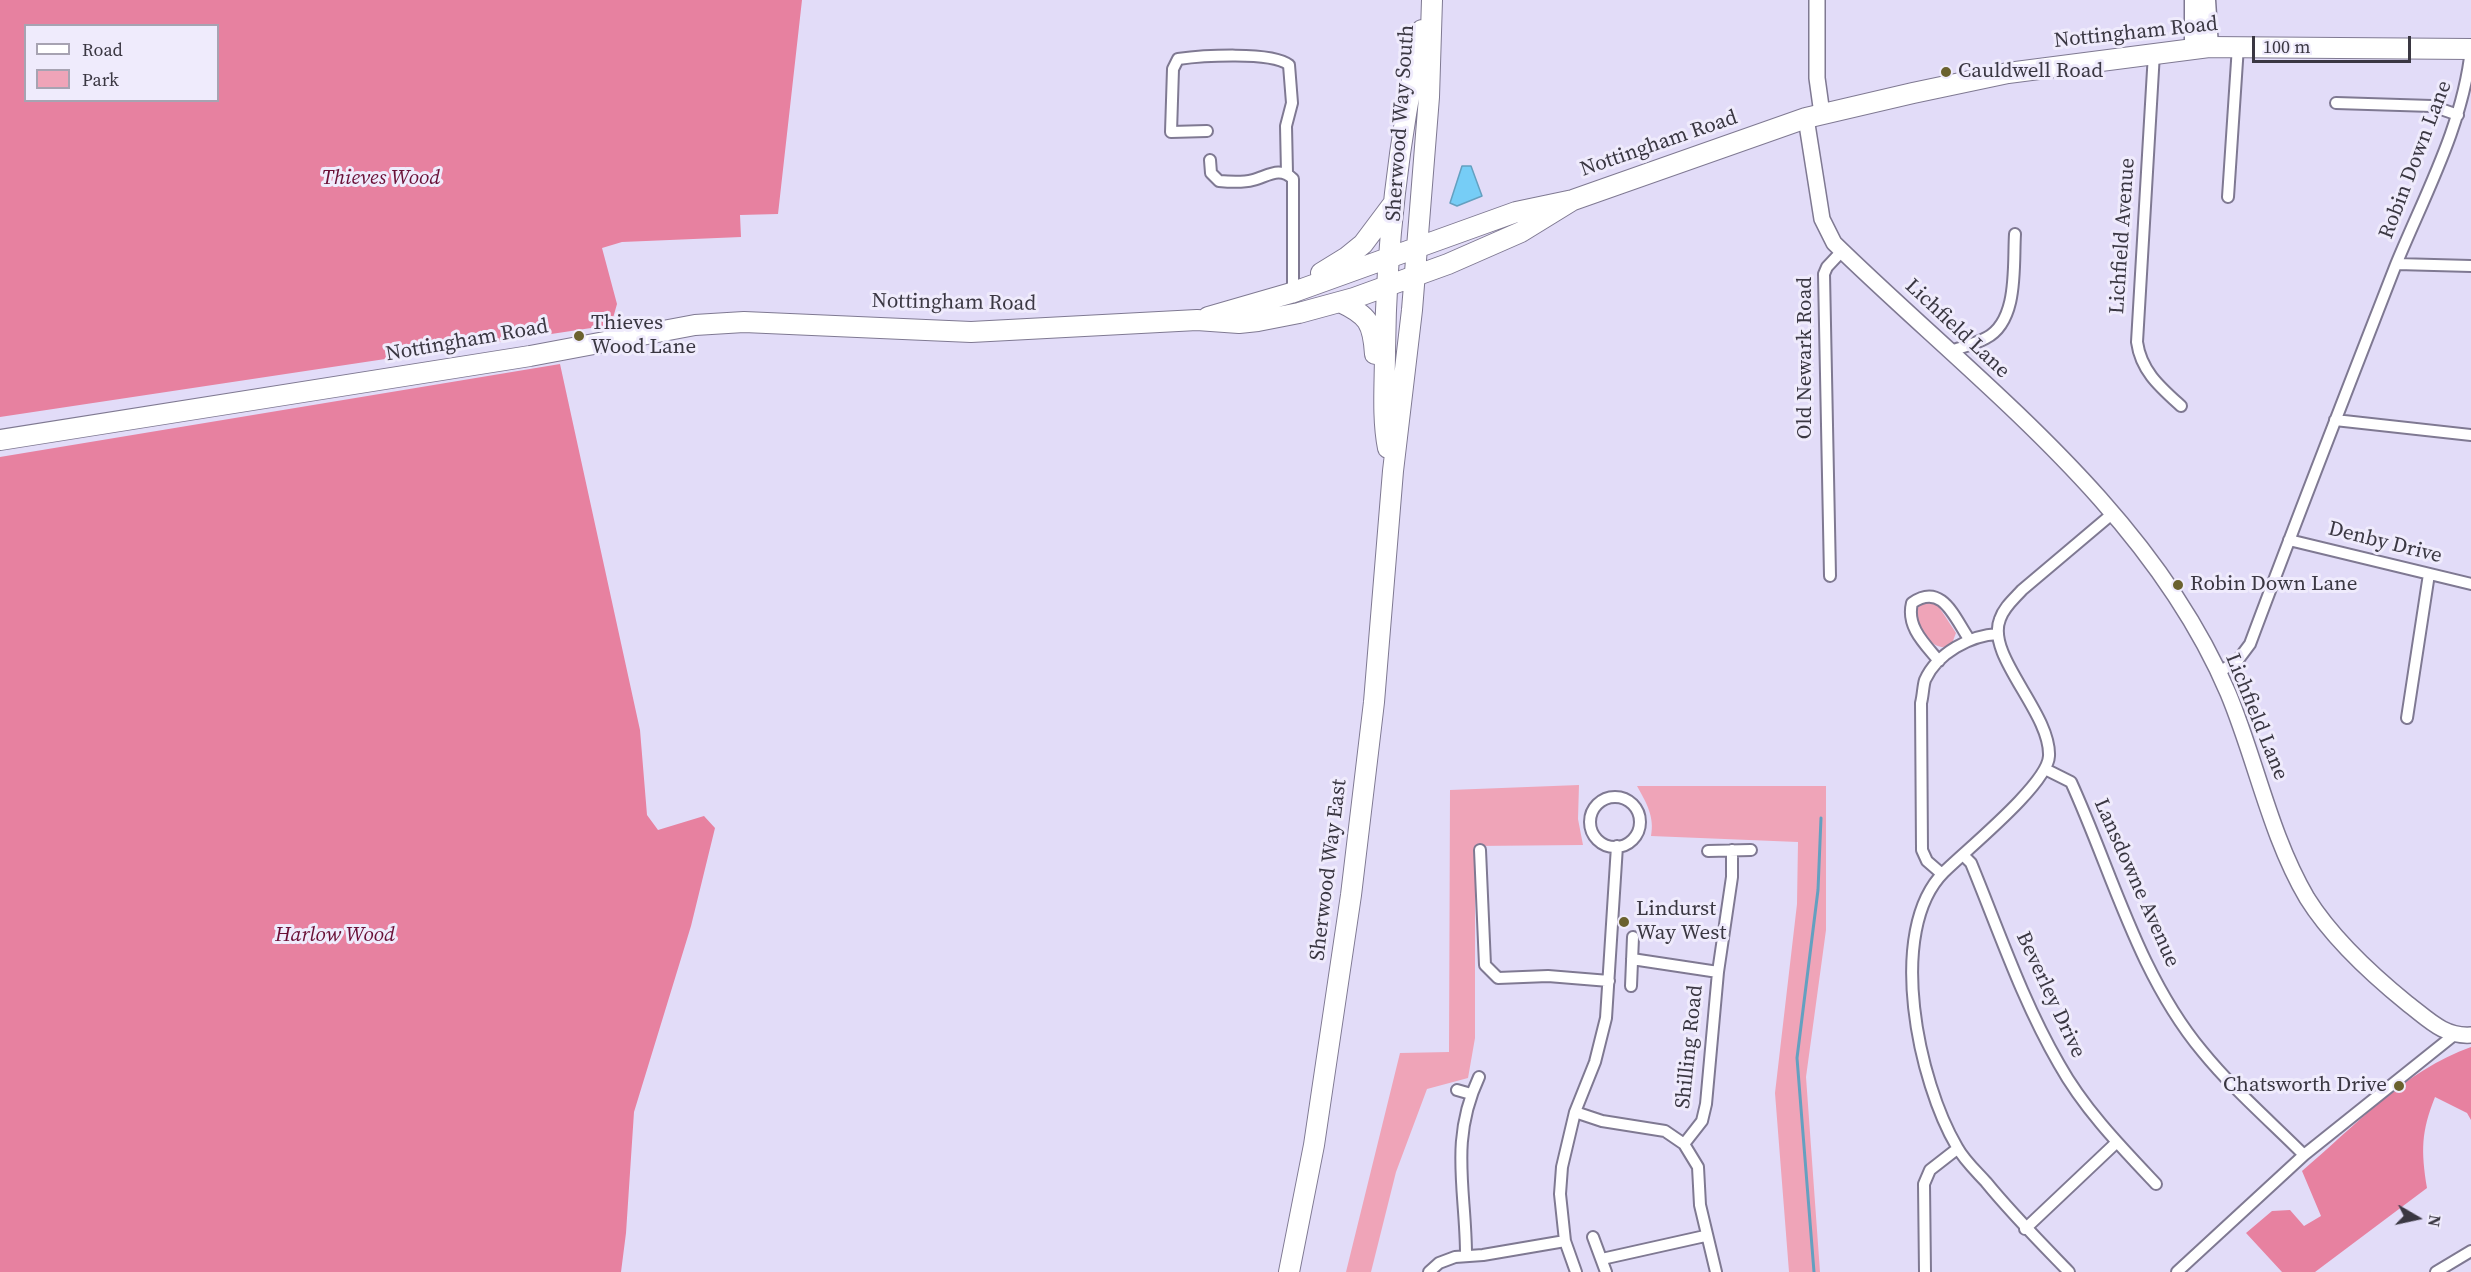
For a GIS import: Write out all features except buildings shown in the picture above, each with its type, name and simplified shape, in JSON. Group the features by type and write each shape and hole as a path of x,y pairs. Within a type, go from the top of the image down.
{"highway":[{"name":"Sherwood Way South","path":"1402,266 1429,97 1430,0"},
{"name":"Sherwood Way South","path":"1402,266 1394,204 1400,141 1430,0"},
{"name":"Nottingham Road","path":"0,440 530,356 695,325 769,323 971,332 1197,320 1239,323 1299,313 1340,302 1402,266 1516,212 1573,200 1814,116 2008,73 2202,48 2238,46 2471,49"},
{"name":"Nottingham Road","path":"1197,320 1292,292 1402,266 1521,232 1573,200"},
{"path":"1292,292 1364,244 1394,204"},
{"path":"1386,398 1394,371 1402,266"},
{"name":"Sherwood Way East","path":"1288,1272 1314,1145 1351,895 1374,702 1393,471 1405,385 1402,266"},
{"path":"1340,302 1357,310 1368,320 1373,332 1377,370 1386,398"},
{"name":"Sherwood Way East","path":"1386,398 1386,437 1393,471"}],"main road":[{"path":"2194,0 2202,48"},
{"path":"2202,48 2206,0"}],"street":[{"path":"1816,0 1817,78 1814,116 1822,219 1829,237 1842,251"},
{"path":"2228,197 2238,46"},
{"name":"Robin Down Lane","path":"2218,672 2245,653 2397,264 2458,115 2468,78 2471,49"},
{"name":"Lichfield Avenue","path":"2154,53 2137,342 2139,357 2148,374 2181,406"},
{"path":"1208,131 1172,132 1173,69 1178,59 1269,57 1284,61 1289,65 1292,103 1286,126 1287,172 1293,179 1292,292 1299,313"},
{"path":"2336,103 2432,106 2458,115"},
{"path":"1210,160 1211,173 1219,181 1251,181 1277,171 1287,172"},
{"path":"1951,351 1988,337 2003,322 2012,293 2015,234"},
{"name":"Lichfield Lane","path":"1842,251 2029,422 2112,514 2168,589 2218,672 2228,693 2273,820 2296,878 2308,899 2328,927 2396,994 2438,1028 2454,1035"},
{"name":"Old Newark Road","path":"1830,576 1824,274 1827,267 1842,251"},
{"path":"2397,264 2471,266"},
{"path":"2336,420 2471,435"},
{"path":"2069,1272 2025,1229 1957,1149 1939,1109 1912,1013 1913,956 1919,921 1930,891 1942,874 2029,790 2045,769 2049,757 2047,734 1999,644 1999,620 2008,604 2112,514"},
{"name":"Denby Drive","path":"2289,540 2471,584"},
{"path":"2407,718 2429,574"},
{"path":"1939,661 1912,626 1909,613 1912,603 1921,597 1931,596 1943,600 1969,639"},
{"path":"1942,874 1927,861 1922,850 1921,703 1925,680 1939,661 1969,639 1980,635 1998,634"},
{"name":"Lansdowne Avenue","path":"2045,769 2071,782 2125,915 2152,970 2180,1019 2202,1051 2304,1155"},
{"path":"1616,796 1633,804 1640,822 1633,840 1617,846 1609,846 1598,839 1590,822 1598,804 1616,796"},
{"path":"1576,1272 1565,1241 1560,1194 1562,1167 1575,1112 1603,1037 1609,981 1617,846"},
{"path":"1480,850 1485,965 1491,974 1498,978 1548,976 1609,981"},
{"path":"1708,850 1750,850"},
{"name":"Shilling Road","path":"1684,1144 1702,1121 1706,1104 1718,972 1731,885 1732,850"},
{"name":"Beverley Drive","path":"1963,855 1971,863 2015,976 2059,1065 2117,1142 2156,1184"},
{"path":"1631,986 1633,937"},
{"path":"1632,959 1718,972"},
{"path":"2177,1272 2304,1155 2454,1035 2471,1035"},
{"path":"1466,1255 1459,1169 1463,1122 1471,1094 1479,1077"},
{"path":"1457,1090 1471,1094"},
{"path":"1575,1112 1602,1121 1665,1131 1684,1144 1698,1167 1700,1205 1716,1272"},
{"path":"2025,1229 2117,1142"},
{"path":"1925,1272 1924,1184 1930,1170 1957,1149"},
{"path":"1602,1259 1706,1236"},
{"path":"1593,1237 1606,1272"},
{"path":"1429,1272 1439,1263 1466,1255 1483,1255 1565,1241"},
{"path":"2436,1272 2471,1251"}],"green space":[{"name":"Thieves Wood","path":"0,0 802,0 778,214 740,215 741,237 622,242 602,248 617,304 611,325 0,417"},
{"name":"Harlow Wood","path":"560,364 640,730 647,815 658,830 704,816 715,828 691,926 634,1112 626,1233 621,1272 0,1272 0,457"},
{"path":"1925,602 1937,604 1956,633 1951,646 1938,646 1922,631 1915,611 1918,605"},
{"path":"1579,785 1578,819 1583,845 1475,846 1475,1038 1468,1078 1427,1089 1396,1172 1371,1272 1346,1272 1400,1053 1449,1052 1450,790"},
{"path":"1637,786 1826,786 1826,930 1806,1077 1820,1272 1789,1272 1775,1093 1797,904 1798,842 1651,836 1651,816"},
{"path":"2471,1047 2471,1120 2467,1113 2435,1097 2427,1121 2424,1142 2427,1188 2315,1272 2282,1272 2246,1233 2272,1211 2290,1210 2304,1226 2321,1216 2302,1171 2402,1085 2447,1057"}],"water":[{"path":"1462,166 1471,166 1482,196 1457,206 1450,203"}],"waterway":[{"path":"1814,1272 1797,1058 1818,890 1821,818"}],"place":[{"name":"Cauldwell Road","path":"1946,72"},
{"name":"Thieves Wood Lane","path":"579,336"},
{"name":"Robin Down Lane","path":"2178,585"},
{"name":"Lindurst Way West","path":"1624,922"},
{"name":"Chatsworth Drive","path":"2399,1086"}]}
